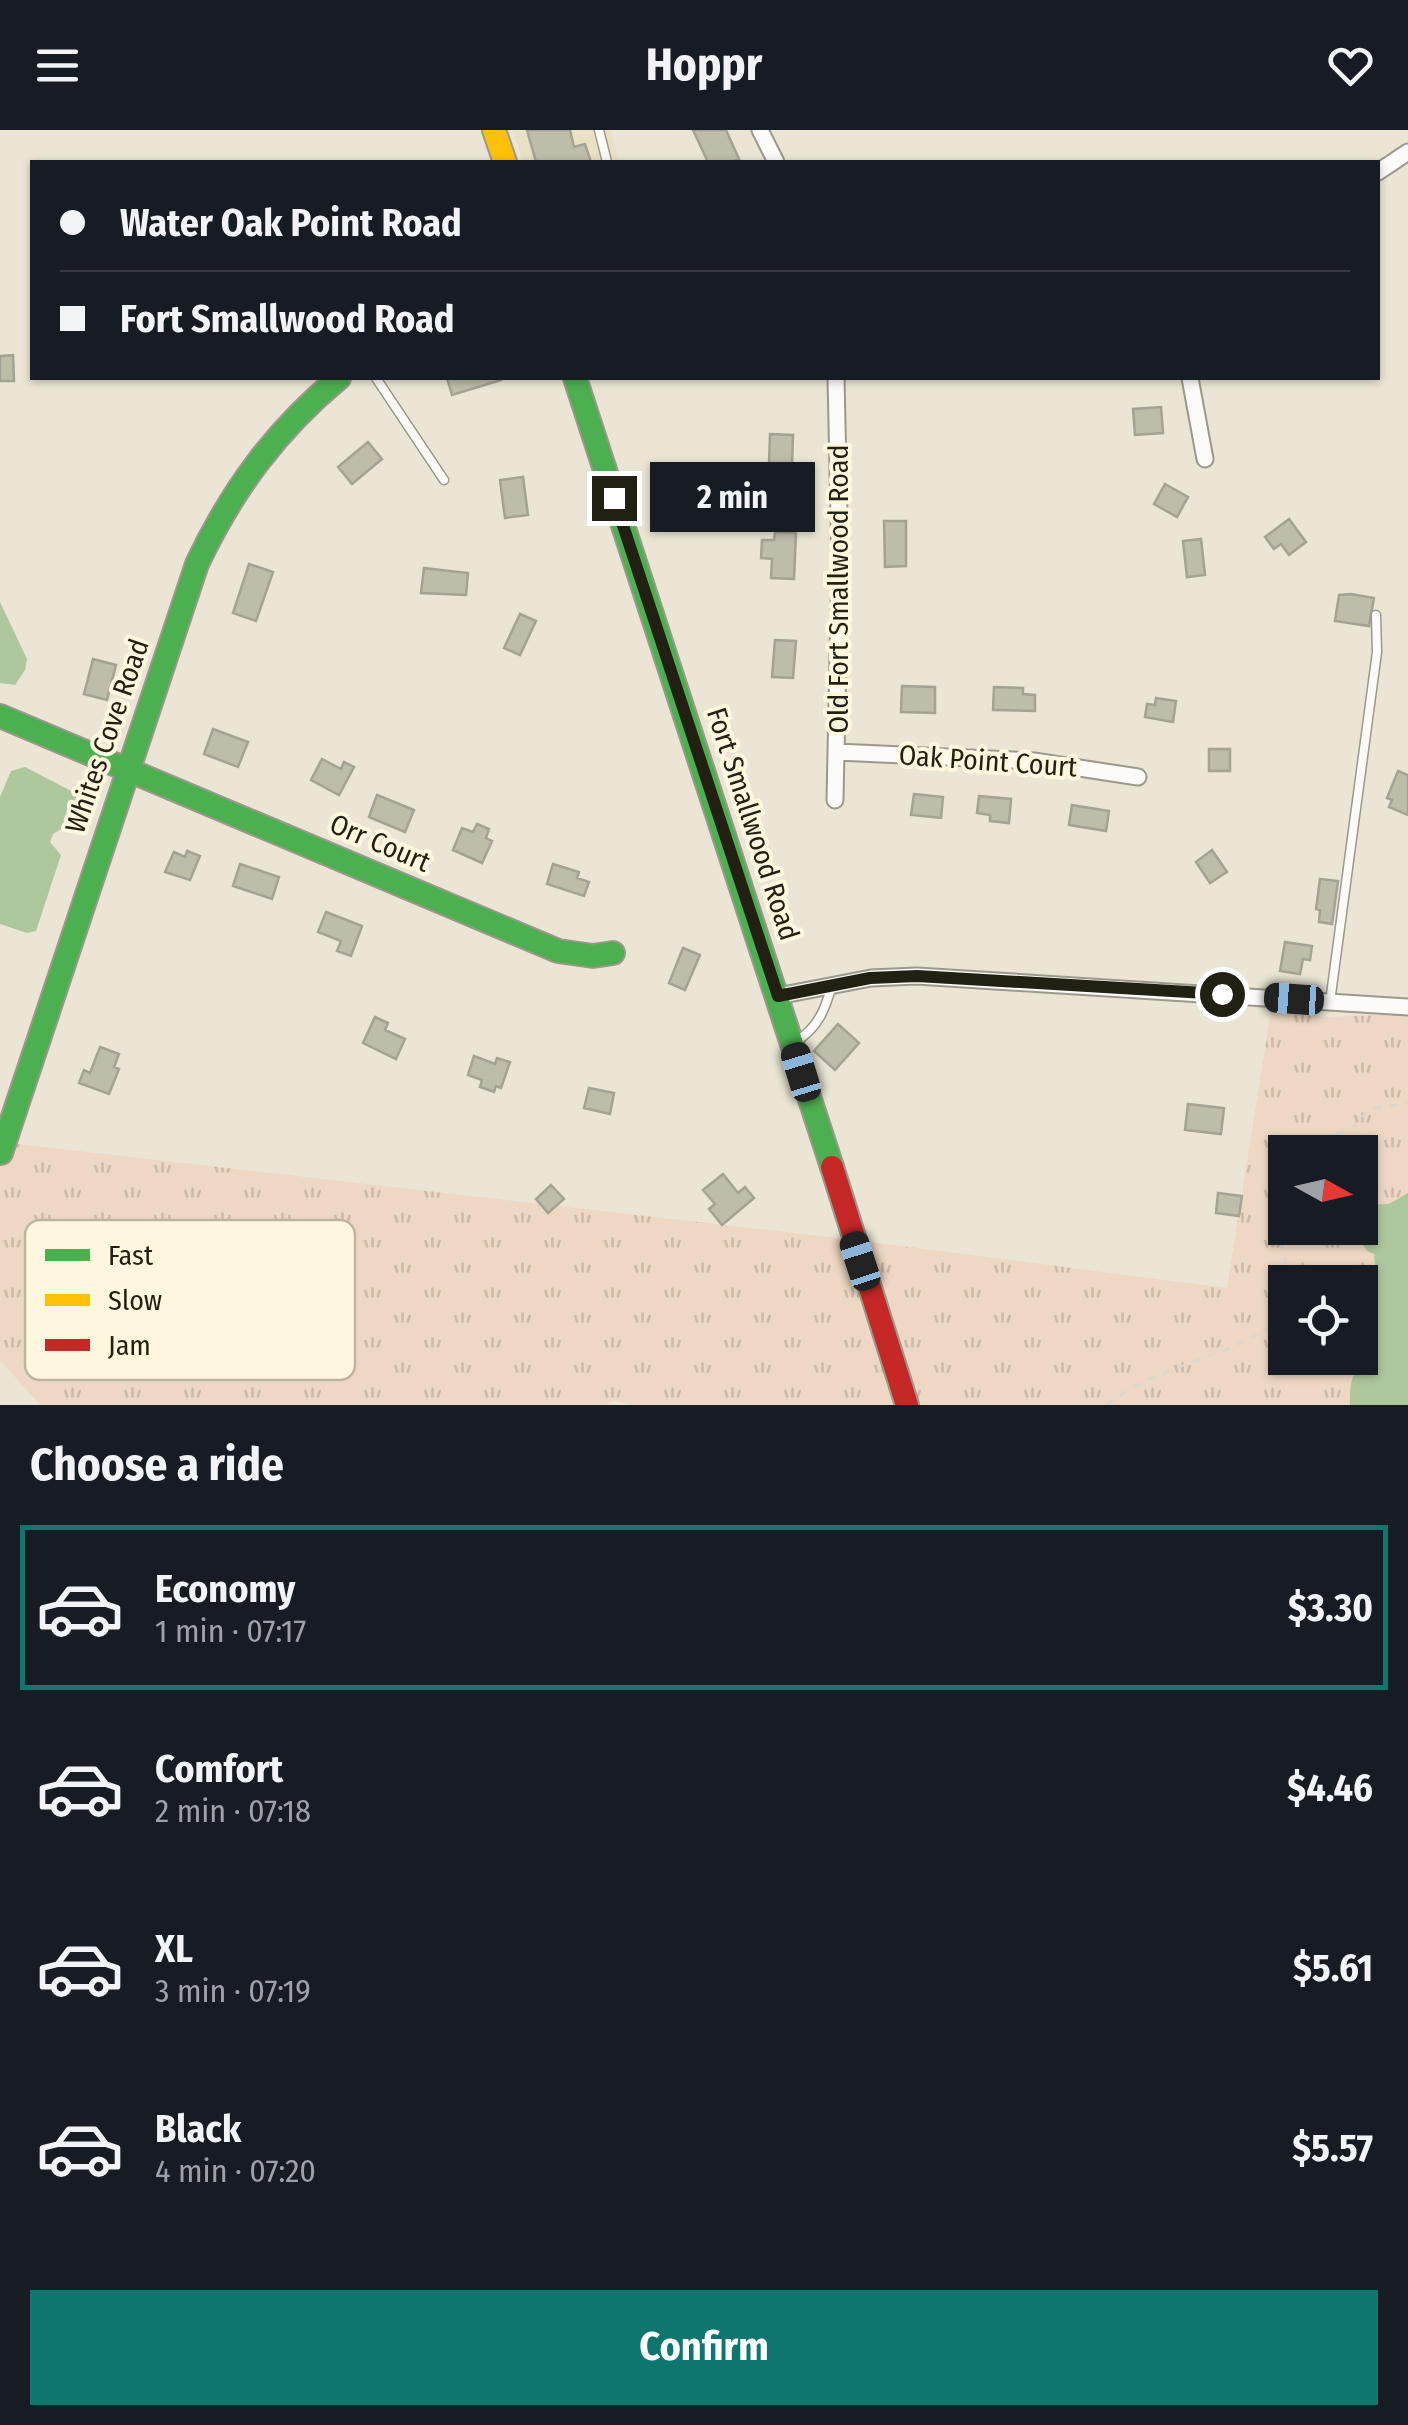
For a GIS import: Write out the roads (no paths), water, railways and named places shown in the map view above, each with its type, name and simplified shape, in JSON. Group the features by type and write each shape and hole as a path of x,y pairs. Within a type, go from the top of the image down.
{"street":[{"path":"494,130 504,160"},
{"path":"760,130 775,160"},
{"path":"1380,171 1408,152"},
{"name":"Whites Cove Road","path":"0,1153 198,564 227,503 273,438 337,380"},
{"name":"Fort Smallwood Road","path":"575,380 778,996 906,1405"},
{"name":"Old Fort Smallwood Road","path":"835,800 840,534 836,380"},
{"path":"1190,380 1205,458"},
{"name":"Orr Court","path":"0,716 558,951 593,956 613,953"},
{"name":"Oak Point Court","path":"836,752 1034,760 1138,777"},
{"path":"778,996 870,978 931,976 1408,1006"}],"lane":[{"path":"599,130 606,160"},
{"path":"377,380 444,480"},
{"path":"1330,1002 1377,652 1376,615"},
{"path":"792,1044 810,1033 818,1022 832,985"}]}
